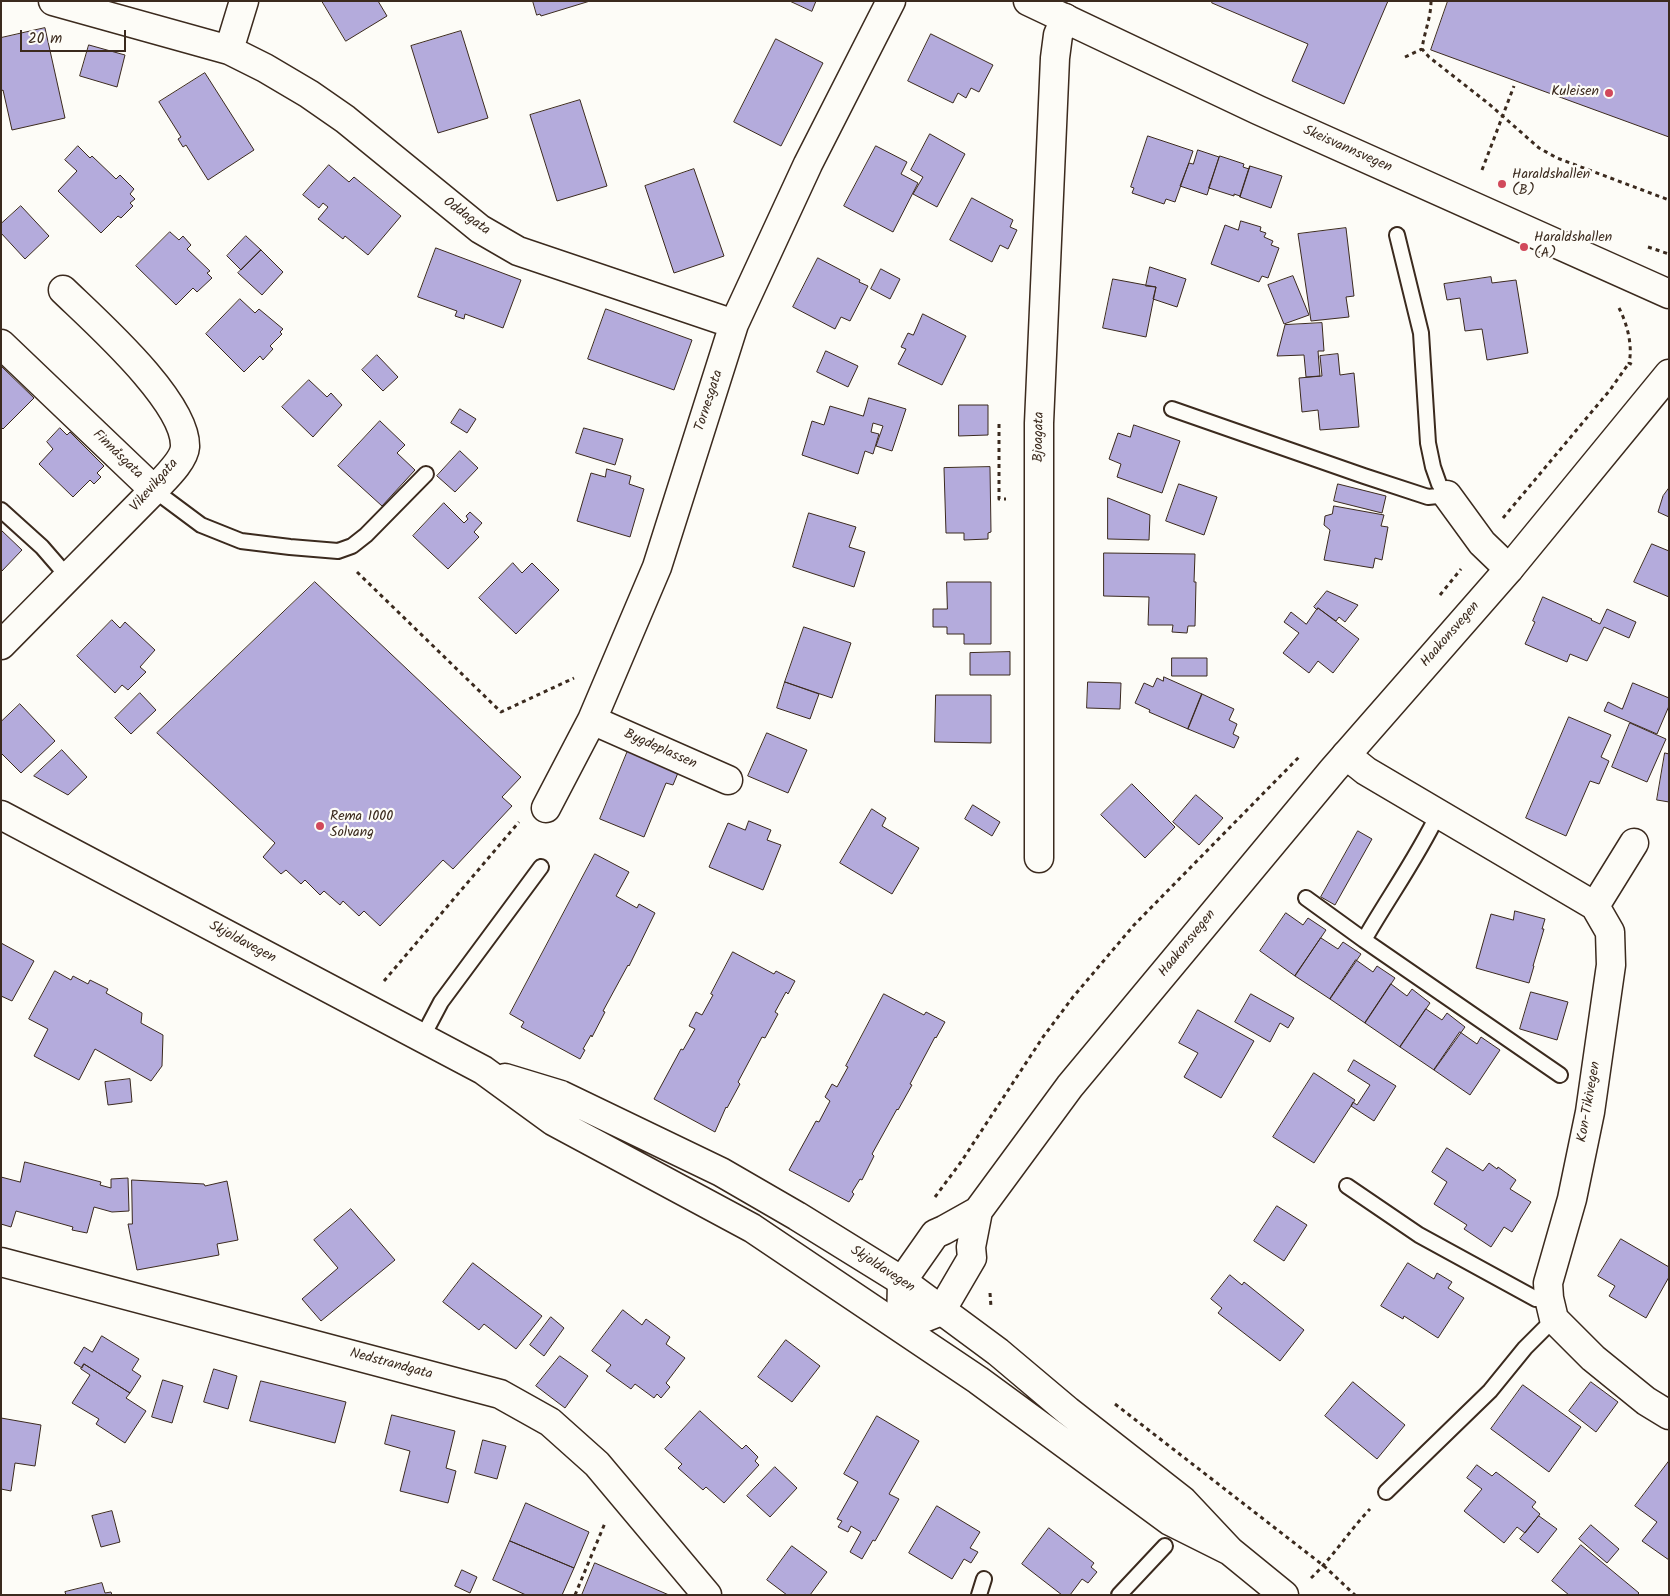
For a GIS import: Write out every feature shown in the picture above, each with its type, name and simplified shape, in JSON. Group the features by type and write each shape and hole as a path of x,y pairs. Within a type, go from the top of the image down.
{"street":[{"name":"Oddagata","path":"53,1 229,50 266,68 345,119 480,229 518,251 734,324"},
{"path":"229,50 244,1"},
{"name":"Tornesgata","path":"546,808 592,720 657,567 734,324 808,164 891,1"},
{"name":"Skeisvannsvegen","path":"1028,1 1258,110 1669,294"},
{"name":"Bjoagata","path":"1039,858 1039,423 1055,58 1058,35 1065,18"},
{"name":"Vikevikgata","path":"1,645 154,490 176,466 185,448 180,426 162,393 136,361 63,290"},
{"name":"Finnåsgata","path":"1,344 154,490"},
{"name":"Haakonsvegen","path":"941,1311 972,1258 971,1247 978,1210 1070,1086 1346,755 1508,569 1669,374"},
{"path":"1447,495 1482,542 1508,569"},
{"name":"Bygdeplassen","path":"592,720 728,780"},
{"name":"Kon-Tikivegen","path":"1346,755 1366,771 1595,906 1610,932 1611,965 1590,1112 1572,1198 1548,1283 1551,1308"},
{"name":"Skjoldavegen","path":"1,815 482,1070 553,1121 752,1228 978,1380 1170,1521 1230,1551 1285,1590"},
{"path":"1595,906 1634,843"},
{"name":"Skjoldavegen","path":"482,1070 561,1095 721,1172 797,1216 902,1281 998,1352 1068,1411 1183,1501 1230,1551"},
{"path":"941,1311 901,1327 902,1281 935,1234 978,1210"},
{"name":"Nedstrandgata","path":"1,1262 500,1394 550,1422 597,1464 707,1595"},
{"path":"1551,1308 1593,1358 1646,1401 1669,1415"}],"lane":[{"path":"1397,235 1421,333 1428,443 1439,484 1447,495"},
{"path":"1172,408 1354,473 1428,497 1447,495"},
{"path":"338,551 352,546 366,535 426,474"},
{"name":"Finnåsgata","path":"154,490 200,524 241,541 338,551"},
{"path":"1,510 42,547 68,577"},
{"path":"1364,940 1423,846 1438,814"},
{"path":"422,1038 441,1002 541,867"},
{"path":"1306,898 1560,1075"},
{"path":"1347,1186 1419,1235 1551,1308 1525,1348 1490,1391 1386,1492"},
{"path":"1119,1595 1165,1546"},
{"path":"979,1595 984,1579"}],"path":[{"path":"1432,1 1422,49 1429,57 1539,148 1557,158 1669,200"},
{"path":"1405,57 1422,49"},
{"path":"1482,170 1514,86"},
{"path":"1435,602 1482,542 1610,390 1629,362 1630,356 1625,320 1618,307"},
{"path":"1629,362 1638,367"},
{"path":"999,424 999,499 1009,499"},
{"path":"338,551 364,579 501,712 619,657"},
{"path":"930,1202 961,1162 1043,1038 1073,997 1134,925 1306,749"},
{"path":"362,1007 522,819 546,808"},
{"path":"990,1289 991,1309"},
{"path":"1113,1402 1324,1566 1355,1595"},
{"path":"575,1595 618,1490"},
{"path":"1285,1590 1324,1566 1360,1519 1386,1492"}],"building":[{"path":"322,1 378,1 387,16 346,41"},
{"path":"533,1 590,1 541,16 540,14 537,15"},
{"path":"790,1 816,1 812,11"},
{"path":"1213,1 1388,1 1344,104 1292,81 1308,44 1212,3"},
{"name":"Kuleisen","path":"1448,1 1669,1 1669,137 1431,50"},
{"path":"45,28 65,118 12,130 3,90 1,91 1,38"},
{"path":"461,31 488,118 438,133 411,46"},
{"path":"931,34 993,65 979,92 971,88 966,98 958,93 953,103 908,81"},
{"path":"776,39 823,63 781,146 734,122"},
{"path":"89,45 125,55 117,87 80,76"},
{"path":"205,73 254,150 208,180 186,145 183,147 178,139 181,137 159,102"},
{"path":"580,100 607,186 557,201 530,115"},
{"path":"930,134 965,154 937,207 913,194 923,177 911,170"},
{"path":"1148,136 1193,151 1175,202 1166,199 1164,204 1132,193 1134,188 1131,187"},
{"path":"78,146 90,158 92,156 116,179 120,175 134,189 130,194 135,199 130,203 133,206 121,218 118,216 101,233 58,191 77,171 65,160"},
{"path":"876,146 907,162 901,174 918,183 893,232 844,206"},
{"path":"1198,150 1219,157 1207,195 1180,186 1189,163 1193,164"},
{"path":"1220,156 1244,164 1243,167 1249,169 1250,166 1240,197 1209,188"},
{"path":"329,165 349,182 354,177 401,216 368,255 345,236 343,239 318,219 328,207 323,203 319,208 303,195"},
{"path":"1250,166 1282,176 1271,208 1240,197"},
{"path":"694,169 724,256 674,273 645,186"},
{"path":"972,198 1013,220 1010,227 1017,230 1008,249 1000,245 992,262 950,240"},
{"path":"21,206 49,236 25,259 1,233 1,224"},
{"path":"1241,221 1261,227 1260,231 1266,233 1264,237 1273,241 1271,245 1279,248 1268,278 1262,276 1259,282 1211,264 1225,225 1238,230"},
{"path":"1346,228 1354,296 1346,297 1349,317 1311,321 1298,234"},
{"path":"170,232 179,240 183,236 191,245 187,249 210,271 207,273 212,278 197,292 193,288 176,305 136,266"},
{"path":"246,236 261,250 241,270 227,256"},
{"path":"436,248 521,280 503,328 465,314 464,319 455,316 457,311 418,297"},
{"path":"261,250 283,272 262,295 238,273"},
{"path":"818,258 868,286 850,321 841,317 835,329 793,307"},
{"path":"1150,267 1186,279 1177,307 1153,299 1156,287 1146,286"},
{"path":"881,269 900,279 890,299 871,289"},
{"path":"1293,276 1309,315 1284,324 1268,285"},
{"path":"1491,277 1492,283 1516,280 1528,353 1487,360 1482,329 1465,331 1460,298 1447,300 1444,284"},
{"path":"1113,279 1156,287 1146,337 1103,328"},
{"path":"240,299 255,313 259,309 283,329 280,332 282,334 270,346 273,349 263,360 260,356 244,372 206,334"},
{"path":"606,309 692,340 674,390 588,359"},
{"path":"923,314 966,336 942,385 898,364 906,349 901,347 908,333 913,335"},
{"path":"1322,323 1324,351 1318,351 1320,376 1306,377 1304,355 1277,356 1285,325"},
{"path":"826,351 858,366 848,387 817,372"},
{"path":"1338,354 1340,375 1354,373 1359,427 1320,430 1318,410 1302,412 1299,378 1322,376 1320,356"},
{"path":"377,355 398,377 383,391 362,370"},
{"path":"1,366 34,398 3,429 1,427"},
{"path":"309,380 327,397 331,393 342,405 313,437 282,407"},
{"path":"869,398 906,409 892,451 876,446 883,426 873,423 871,432 879,434 873,454 865,451 858,474 802,455 812,421 824,425 830,406 863,416"},
{"path":"959,405 988,405 988,435 959,436"},
{"path":"460,409 476,419 467,433 451,423"},
{"path":"380,421 405,445 397,453 415,470 382,506 338,466"},
{"path":"1134,425 1180,441 1162,493 1117,477 1121,464 1109,459 1118,433 1130,437"},
{"path":"60,428 67,435 70,432 104,466 97,473 101,477 94,484 90,480 73,497 39,464 53,449 47,442"},
{"path":"584,428 623,439 615,465 576,453"},
{"path":"460,451 478,468 455,492 437,476"},
{"path":"990,467 991,532 988,533 988,539 964,540 964,533 946,533 944,468"},
{"path":"607,469 631,476 629,484 644,489 630,537 577,521 591,473 605,477"},
{"path":"1179,484 1217,497 1204,535 1166,521"},
{"path":"1338,484 1386,496 1382,513 1334,501"},
{"path":"1669,488 1669,517 1658,512 1663,496"},
{"path":"1108,498 1150,515 1149,540 1108,539"},
{"path":"444,503 464,523 468,519 466,516 470,512 482,523 474,532 479,537 448,569 413,536"},
{"path":"1334,506 1384,515 1381,526 1388,527 1382,560 1375,558 1373,568 1324,560 1330,530 1324,525 1325,516 1332,514"},
{"path":"809,513 856,527 849,547 865,552 854,587 793,567"},
{"path":"1,530 22,550 1,572"},
{"path":"1652,544 1669,551 1669,597 1634,582"},
{"path":"1104,553 1195,554 1195,626 1188,626 1187,633 1172,632 1173,625 1148,625 1149,597 1104,596"},
{"path":"513,563 522,573 532,563 559,590 516,634 479,598"},
{"path":"315,582 521,777 502,797 512,806 453,869 443,860 380,926 364,911 359,916 343,901 340,905 324,891 320,895 305,880 301,884 286,870 281,874 263,857 275,843 157,733"},
{"path":"947,582 991,582 991,644 964,644 964,634 947,634 947,627 933,627 933,609 947,609"},
{"path":"1327,591 1358,605 1345,622 1339,617 1336,621 1314,607"},
{"path":"1543,597 1600,624 1607,609 1636,622 1629,638 1604,627 1587,661 1570,654 1567,662 1525,644"},
{"path":"1318,608 1359,639 1333,673 1318,661 1309,673 1283,653 1299,633 1284,622 1291,612 1306,624"},
{"path":"112,620 120,628 125,622 155,650 140,667 146,672 128,690 122,685 115,693 77,656"},
{"path":"804,627 851,643 832,698 785,682"},
{"path":"1010,652 1010,675 970,675 970,653"},
{"path":"1172,658 1207,658 1207,676 1172,676"},
{"path":"1164,677 1202,694 1188,729 1149,712 1150,710 1135,703 1144,683 1153,687 1157,678 1163,681"},
{"path":"785,682 819,694 810,719 777,708"},
{"path":"1088,682 1121,683 1120,709 1087,708"},
{"path":"1633,683 1669,698 1669,706 1657,734 1604,711 1608,702 1622,709"},
{"path":"140,693 156,710 131,734 115,718"},
{"path":"1202,694 1234,709 1229,720 1237,724 1233,734 1239,737 1234,748 1188,729"},
{"path":"936,695 991,695 991,743 935,742"},
{"path":"20,704 55,741 21,773 1,753 1,722"},
{"path":"1569,717 1611,735 1601,757 1609,761 1599,784 1590,781 1566,836 1526,818"},
{"path":"1630,723 1666,739 1647,782 1612,767"},
{"path":"767,733 807,750 788,793 748,776"},
{"path":"629,748 680,768 673,785 666,783 644,837 600,819"},
{"path":"62,750 87,777 68,795 34,776"},
{"path":"1665,753 1669,754 1669,802 1657,800"},
{"path":"1132,784 1175,827 1145,858 1101,815"},
{"path":"1196,795 1223,818 1199,845 1173,822"},
{"path":"973,805 1000,822 992,836 965,819"},
{"path":"872,809 886,818 882,826 919,848 892,894 840,863"},
{"path":"749,821 771,830 767,840 781,845 763,890 709,867 728,823 745,830"},
{"path":"1358,831 1372,839 1335,905 1321,897"},
{"path":"595,854 629,872 616,896 637,908 639,904 655,913 629,966 603,1011 605,1012 592,1037 591,1035 583,1049 585,1050 580,1059 521,1027 524,1022 510,1014"},
{"path":"1515,911 1545,919 1529,983 1476,968 1491,914 1513,920"},
{"path":"1286,913 1303,925 1308,918 1326,930 1295,976 1260,951"},
{"path":"1321,938 1338,949 1343,942 1361,954 1330,999 1295,976"},
{"path":"1,943 34,961 12,1001 1,996"},
{"path":"733,952 774,974 776,971 795,981 788,994 786,992 775,1012 778,1014 765,1038 762,1037 738,1082 740,1084 726,1107 715,1132 654,1099 681,1049 683,1050 695,1029 689,1026 696,1012 702,1015"},
{"path":"1356,960 1373,972 1377,966 1395,978 1365,1023 1330,999"},
{"path":"55,971 71,980 73,976 88,984 90,980 108,989 106,993 142,1013 141,1023 163,1035 162,1066 151,1081 95,1049 79,1080 34,1056 48,1029 29,1019"},
{"path":"1391,984 1407,996 1412,989 1430,1003 1400,1047 1365,1023"},
{"path":"1531,992 1568,1002 1557,1040 1520,1029"},
{"path":"884,994 924,1015 926,1012 945,1022 910,1084 912,1085 872,1154 874,1156 862,1180 860,1179 852,1192 854,1194 849,1202 789,1170 816,1121 819,1122 830,1101 825,1097 832,1084 837,1087"},
{"path":"1251,994 1294,1018 1288,1028 1280,1023 1270,1042 1235,1022"},
{"path":"1426,1009 1442,1020 1447,1013 1465,1027 1434,1070 1400,1047"},
{"path":"1198,1010 1254,1041 1221,1098 1184,1077 1198,1053 1179,1043"},
{"path":"1460,1032 1477,1044 1481,1037 1500,1050 1470,1095 1434,1070"},
{"path":"1354,1060 1396,1086 1374,1121 1351,1106 1353,1102 1357,1105 1370,1085 1348,1071"},
{"path":"1314,1073 1355,1100 1314,1163 1273,1137"},
{"path":"130,1079 132,1102 108,1105 105,1082"},
{"path":"1447,1148 1483,1171 1489,1163 1497,1169 1498,1167 1516,1180 1510,1189 1531,1202 1512,1232 1504,1227 1491,1247 1464,1229 1467,1225 1434,1204 1447,1182 1432,1172"},
{"path":"25,1162 101,1182 100,1185 111,1188 111,1179 128,1178 129,1211 112,1212 94,1207 87,1233 72,1230 73,1227 16,1211 11,1227 1,1224 1,1177 20,1182"},
{"path":"132,1180 204,1184 205,1186 227,1181 238,1240 217,1244 219,1255 137,1270 128,1224 132,1224"},
{"path":"1277,1206 1307,1225 1284,1261 1254,1241"},
{"path":"351,1209 395,1260 321,1321 302,1299 338,1268 314,1240"},
{"path":"1621,1239 1669,1267 1669,1277 1646,1318 1609,1296 1615,1286 1598,1276"},
{"path":"473,1263 542,1316 516,1349 484,1324 479,1330 443,1302"},
{"path":"1408,1263 1434,1279 1437,1273 1452,1282 1448,1288 1464,1298 1438,1338 1404,1316 1403,1319 1381,1306"},
{"path":"1230,1275 1242,1285 1244,1282 1304,1330 1280,1361 1218,1313 1222,1308 1211,1299"},
{"path":"623,1310 642,1325 646,1319 670,1337 666,1344 685,1358 666,1383 670,1387 661,1398 657,1394 654,1398 635,1384 631,1389 606,1371 611,1365 592,1351"},
{"path":"551,1317 564,1328 544,1356 530,1345"},
{"path":"102,1336 139,1359 132,1370 141,1376 130,1393 84,1364 82,1368 74,1363 84,1347 92,1352"},
{"path":"786,1340 820,1366 792,1402 758,1377"},
{"path":"560,1356 588,1376 565,1408 536,1386"},
{"path":"84,1364 130,1393 126,1398 146,1411 125,1443 96,1424 99,1419 72,1403 90,1375 81,1369"},
{"path":"214,1369 237,1376 228,1409 204,1402"},
{"path":"163,1380 183,1386 172,1423 152,1417"},
{"path":"261,1381 346,1402 335,1443 250,1421"},
{"path":"1353,1382 1405,1425 1377,1459 1325,1416"},
{"path":"1591,1382 1618,1402 1596,1432 1569,1411"},
{"path":"1523,1385 1581,1427 1549,1472 1491,1429"},
{"path":"700,1411 742,1449 746,1445 758,1457 755,1461 759,1465 724,1503 706,1487 703,1490 678,1468 682,1464 665,1449"},
{"path":"392,1415 455,1431 446,1468 456,1471 448,1503 400,1491 410,1451 385,1444"},
{"path":"877,1416 919,1441 889,1494 899,1499 875,1541 873,1540 862,1559 850,1552 861,1532 851,1526 848,1532 838,1527 842,1521 837,1519 858,1482 844,1474"},
{"path":"1,1418 41,1425 35,1466 15,1463 11,1491 1,1489"},
{"path":"483,1440 506,1446 497,1479 475,1473"},
{"path":"1669,1461 1669,1560 1642,1541 1657,1522 1635,1506"},
{"path":"1477,1465 1492,1476 1496,1472 1536,1502 1532,1507 1540,1514 1525,1533 1517,1527 1504,1543 1464,1511 1482,1489 1467,1478"},
{"path":"775,1467 797,1488 770,1517 747,1496"},
{"path":"526,1503 589,1532 574,1568 510,1541"},
{"path":"937,1506 980,1532 970,1548 978,1552 971,1563 964,1559 952,1579 909,1553"},
{"path":"112,1511 120,1542 101,1547 92,1516"},
{"path":"1539,1516 1557,1529 1538,1553 1520,1539"},
{"path":"1591,1525 1619,1549 1607,1563 1579,1539"},
{"path":"1049,1528 1094,1563 1091,1567 1097,1572 1088,1583 1082,1579 1070,1595 1062,1595 1022,1564"},
{"path":"510,1541 574,1568 562,1595 526,1595 493,1580"},
{"path":"1581,1545 1639,1593 1637,1595 1569,1595 1552,1581"},
{"path":"792,1546 827,1572 810,1595 787,1595 767,1580"},
{"path":"595,1563 669,1595 582,1595"},
{"path":"462,1570 477,1577 470,1593 455,1586"},
{"path":"102,1583 105,1593 111,1592 112,1595 66,1595 65,1592"}],"place":[{"name":"Kuleisen","path":"1609,93"},
{"name":"Haraldshallen (B)","path":"1502,184"},
{"name":"Haraldshallen (A)","path":"1524,247"},
{"name":"Rema 1000 Solvang","path":"320,826"}]}
